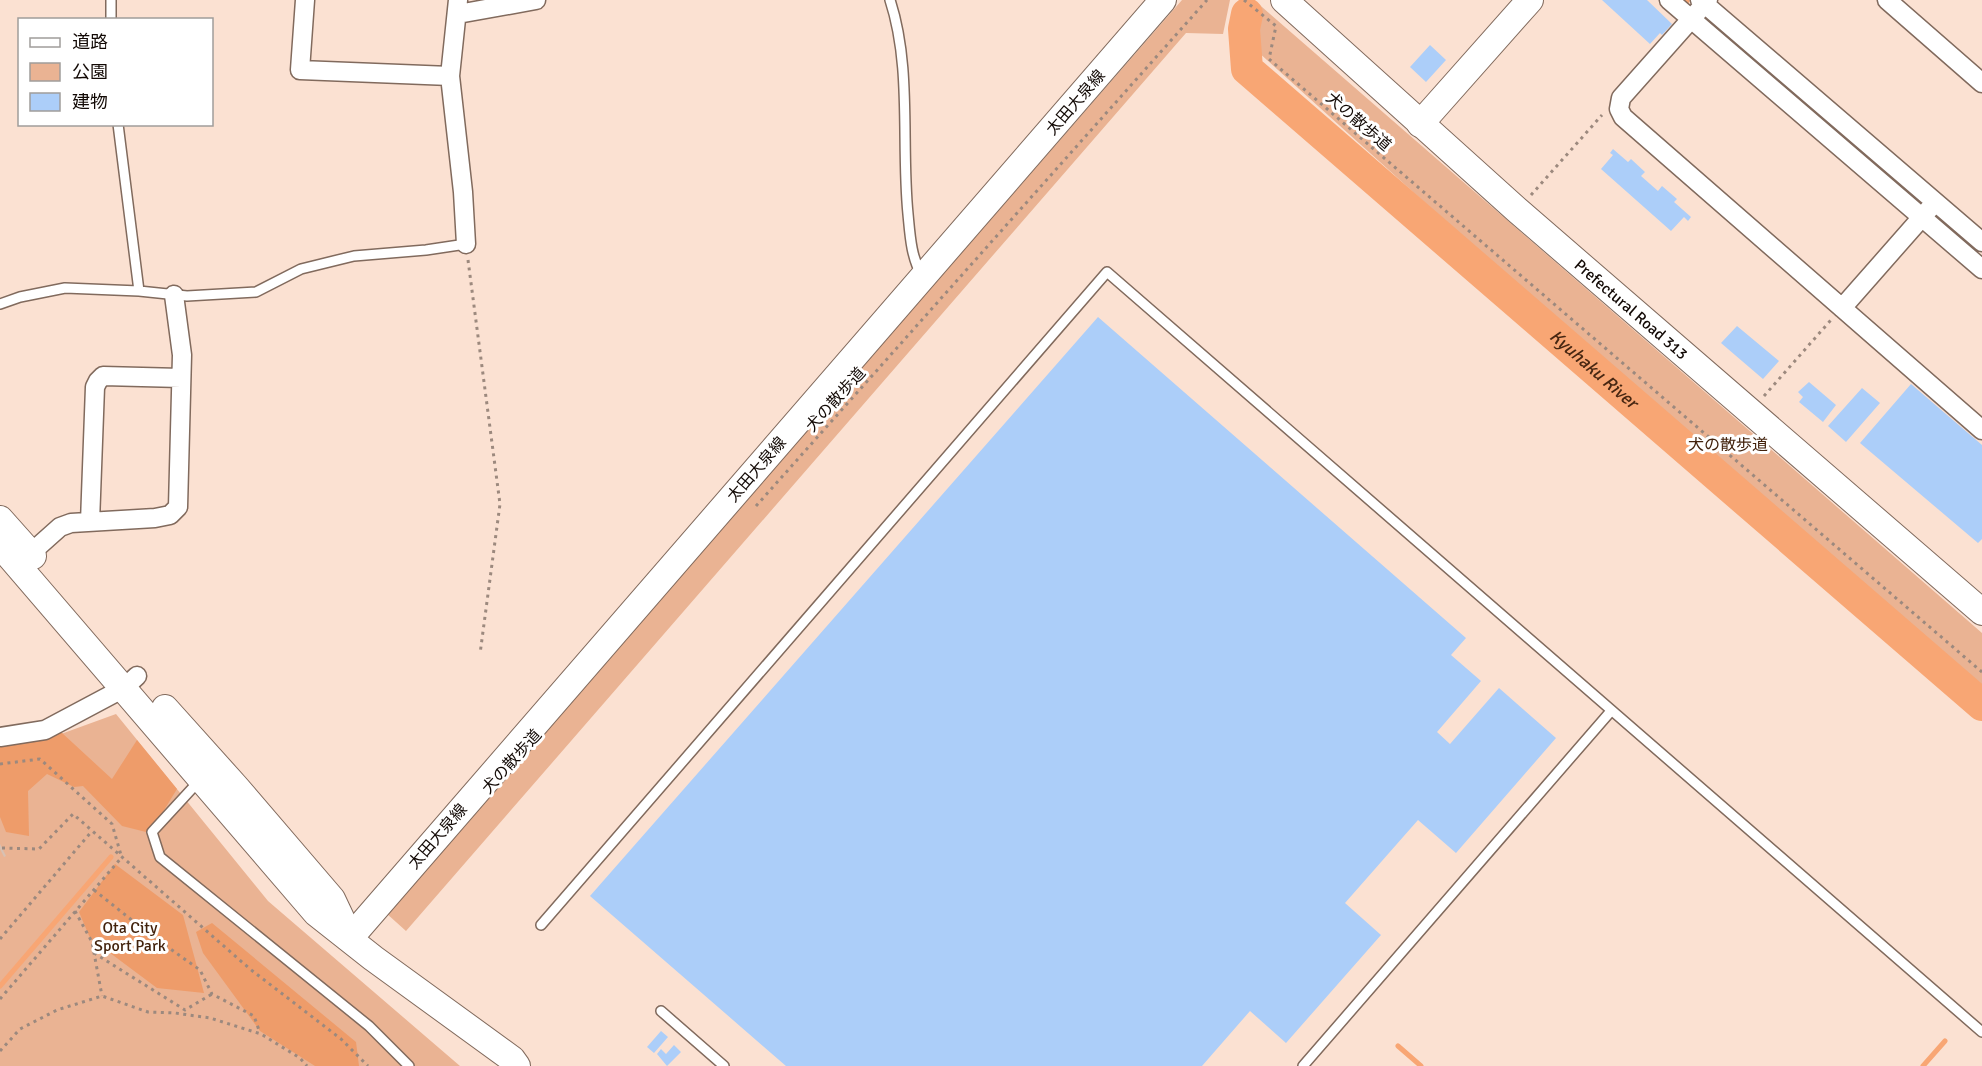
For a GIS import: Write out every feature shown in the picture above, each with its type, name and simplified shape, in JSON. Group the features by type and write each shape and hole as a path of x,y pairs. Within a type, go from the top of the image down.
{"main road":[{"name":"太田大泉線","path":"350,938 1163,0"},
{"name":"Prefectural Road 313","path":"1284,0 1517,210 1979,602"},
{"path":"1420,124 1522,3"},
{"path":"0,519 24,558 208,771 316,913 373,958 512,1059 517,1066"},
{"path":"0,545 24,558"}],"street":[{"path":"305,0 300,70 450,76"},
{"path":"466,244 463,192 450,76 458,7 536,0"},
{"path":"1670,0 1982,269"},
{"path":"1887,0 1982,83"},
{"path":"1982,242 1704,1 1621,98 1618,109 1623,117 1982,430"},
{"path":"1842,308 1936,202"},
{"path":"24,558 60,527 71,523 155,518 170,515 178,507 182,355 174,294"},
{"path":"90,522 95,387 98,381 103,376 181,378"},
{"path":"0,737 45,730 130,682"}],"lane":[{"path":"111,0 111,18"},
{"path":"890,0 900,39 907,199 912,249 916,267 923,278"},
{"path":"118,126 139,291"},
{"path":"0,304 20,297 65,288 139,291 187,296 256,292 301,269 354,256 466,244"},
{"path":"541,925 1107,272 1982,1032"},
{"path":"1303,1066 1611,711"},
{"path":"208,771 152,832 160,857 369,1026 409,1066"},
{"path":"661,1011 724,1066"}],"path":[{"name":"犬の散歩道","path":"752,510 1207,0"},
{"name":"犬の散歩道","path":"1244,0 1276,26 1269,59 1982,672"},
{"path":"1530,196 1603,114 1619,105"},
{"path":"466,244 500,504 480,654"},
{"path":"1761,400 1842,308"},
{"path":"0,764 40,759 112,824 122,856"},
{"path":"2,848 39,849 73,814 250,969 341,1039 368,1066"},
{"path":"0,939 92,831"},
{"path":"0,999 122,856"},
{"path":"94,890 200,970 212,994 254,1016 261,1034"},
{"path":"75,911 92,942 102,996"},
{"path":"94,953 185,1010 212,994"},
{"path":"0,1051 20,1029 57,1010 102,996 148,1012 210,1018 261,1034 300,1058 307,1066"}],"green space":[{"path":"1182,0 1230,0 1223,34 1186,33 406,931 386,913"},
{"name":"犬の散歩道","path":"1250,0 1254,0 1982,633 1982,692 1709,459 1257,51 1255,31 1257,6"},
{"name":"Ota City Sport Park","path":"116,714 268,901 460,1066 0,1066 0,746 50,738"},
{"path":"61,732 112,779 137,740 177,789 150,833 122,826 83,786 74,787 47,774 28,791 29,836 6,832 0,817 0,742"},
{"path":"115,864 183,915 204,993 157,988 90,938 79,912"},
{"path":"212,923 356,1042 359,1066 315,1066 260,1031 203,953 196,932"}],"building":[{"path":"1602,0 1647,0 1672,24 1650,44"},
{"path":"1430,45 1446,60 1426,82 1410,67"},
{"path":"1613,149 1628,162 1631,159 1645,172 1641,176 1658,191 1662,186 1677,199 1674,202 1691,217 1688,221 1684,217 1671,231 1601,169 1613,155 1610,153"},
{"path":"1098,317 1466,638 1451,655 1481,681 1437,732 1450,744 1499,688 1556,738 1456,853 1418,820 1345,903 1381,935 1286,1043 1250,1011 1202,1066 786,1066 590,896"},
{"path":"1737,326 1779,361 1763,379 1721,343"},
{"path":"1809,382 1836,405 1823,422 1799,402 1803,397 1798,392"},
{"path":"1911,384 1982,445 1982,539 1978,543 1860,443"},
{"path":"1862,388 1880,403 1846,442 1828,426"},
{"path":"661,1031 668,1037 654,1053 647,1047"},
{"path":"674,1045 681,1052 667,1066 657,1054 661,1049 666,1054"}],"waterway":[{"name":"Kyuhaku River","path":"1247,14 1244,29 1247,69 1982,705"},
{"path":"1708,20 1911,196"},
{"path":"0,986 111,857"},
{"path":"1923,1066 1945,1041"},
{"path":"1398,1046 1421,1066"}]}
